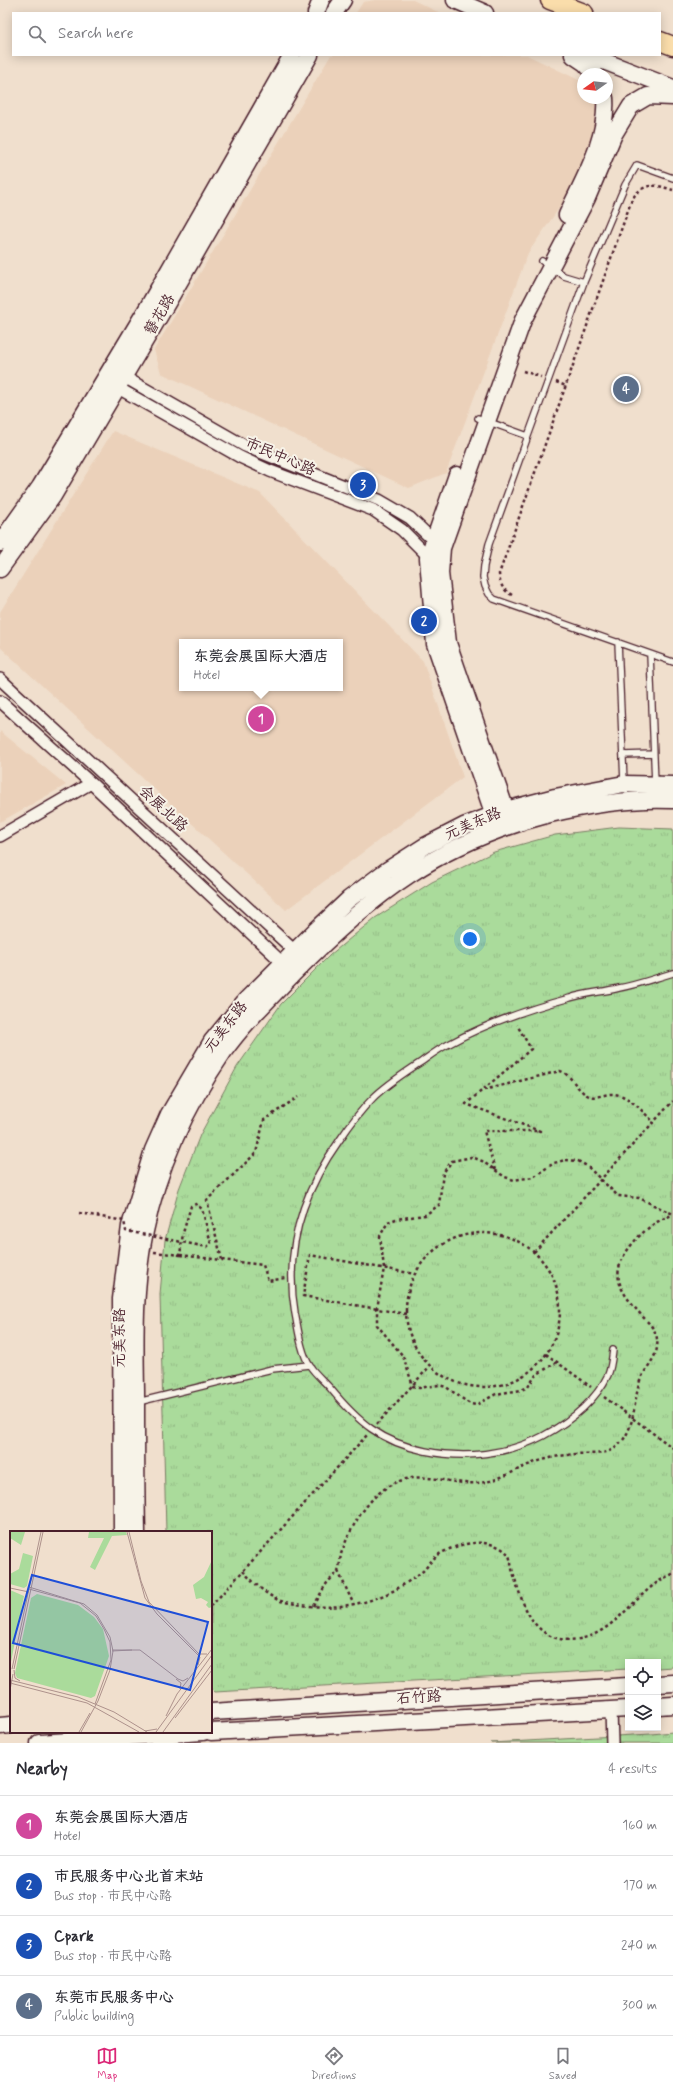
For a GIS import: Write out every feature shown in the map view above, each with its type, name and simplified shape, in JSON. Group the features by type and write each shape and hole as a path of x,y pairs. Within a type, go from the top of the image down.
{"main road":[{"path":"550,0 581,12"},
{"path":"661,41 673,46"}],"street":[{"path":"316,12 321,0"},
{"path":"335,12 343,0"},
{"path":"455,0 483,12"},
{"name":"簪花路","path":"0,569 52,496 114,378 148,307 291,56"},
{"name":"簪花路","path":"0,543 114,378 309,56"},
{"path":"574,56 585,63 590,68"},
{"path":"591,56 673,88"},
{"path":"502,819 435,644 434,561 437,544 482,420 515,316 587,198 614,134 631,106 648,96 673,96"},
{"path":"547,264 600,142 606,104"},
{"name":"市民中心路","path":"114,378 245,446 379,500 410,518 437,544"},
{"name":"市民中心路","path":"114,378 240,457 270,471 373,510 402,530 434,561"},
{"name":"会展北路","path":"0,679 300,956"},
{"name":"会展北路","path":"0,701 91,783 289,968"},
{"path":"0,836 91,783"},
{"name":"元美东路","path":"502,819 584,791 624,784 673,785"},
{"name":"元美东路","path":"137,1531 136,1300 145,1230 167,1156 183,1121 224,1050 256,1012 289,968 349,899 386,871 425,846 464,826 594,804 628,800 673,800"},
{"name":"元美东路","path":"122,1531 121,1299 130,1226 140,1189 153,1150 169,1114 212,1041 245,1001 289,968"},
{"path":"661,1684 673,1683"},
{"name":"石竹路","path":"212,1712 625,1686"},
{"path":"661,1706 673,1705"},
{"name":"石竹路","path":"212,1732 625,1708"},
{"path":"611,1710 612,1743"},
{"path":"0,1726 10,1725"},
{"path":"39,1743 132,1734 170,1736 196,1733"}],"lane":[{"path":"673,178 637,165 625,185 584,282 528,436 489,544 483,577 489,594 494,599 673,662"},
{"path":"547,264 564,276 584,282"},
{"path":"482,420 528,436"},
{"path":"618,642 624,784"},
{"path":"650,654 655,784"},
{"path":"623,755 654,754"},
{"path":"613,1350 609,1373 598,1393 558,1428 531,1442 500,1452 469,1455 442,1454 392,1442 372,1431 348,1410 309,1365 298,1332 293,1300 292,1257 301,1210 318,1173 350,1126 374,1097 446,1045 490,1025 533,1008 573,997 622,988 673,973"},
{"path":"136,1402 272,1369 309,1365"}],"path":[{"path":"519,597 504,590 500,582 499,574 632,199 639,190 647,186 655,186 673,190"},
{"path":"495,1170 484,1131 540,1131 466,1104 531,1049 517,1025"},
{"path":"482,1091 560,1071 565,1072 573,1084 588,1096 594,1097 614,1094 627,1097 654,1122"},
{"path":"222,1260 207,1200 256,1154 264,1120 298,1097"},
{"path":"534,1252 673,1101"},
{"path":"413,1386 403,1356 396,1346 380,1331 377,1325 377,1309 384,1268 380,1236 388,1222 396,1219 425,1215 435,1210 439,1205 443,1173 452,1161 472,1157 482,1161 514,1180 523,1180 533,1177 554,1163 565,1160 578,1160 602,1179 618,1196 639,1198 673,1214"},
{"path":"79,1214 124,1221 126,1232 207,1247 212,1243 202,1209 196,1204 191,1206 183,1233 180,1255"},
{"path":"314,1606 327,1583 338,1571 341,1555 357,1520 369,1502 391,1485 410,1478 428,1477 447,1482 485,1482 531,1463 548,1458 577,1454 597,1454 615,1449 625,1436 633,1419 639,1384 654,1359 657,1338 652,1328 628,1300 621,1288 618,1275 621,1257 636,1239 662,1218 673,1214"},
{"path":"492,1233 514,1240 534,1252 548,1269 557,1290 560,1312 556,1334 546,1354 531,1370 512,1382 491,1387 469,1386 448,1379 430,1366 418,1351 409,1334 406,1314 409,1286 415,1274 428,1255 447,1242 469,1234 492,1233"},
{"path":"142,1251 263,1265 268,1281 292,1276"},
{"path":"406,1314 303,1296 310,1254 415,1274"},
{"path":"546,1354 673,1448"},
{"path":"413,1386 419,1388 439,1385 446,1387 470,1404 476,1405 496,1394 521,1390 528,1387 536,1375 557,1362"},
{"path":"212,1605 430,1366"},
{"path":"243,1572 259,1587 279,1600 314,1606 329,1607 354,1605 379,1597 404,1584 423,1571 438,1556 474,1543 492,1544 509,1555 528,1616 537,1626 550,1636 565,1639 580,1638 594,1634 611,1623 657,1582 673,1574"},
{"path":"338,1571 354,1605"}],"shaded area":[{"path":"375,0 413,0 438,12 357,12 363,2"},
{"path":"330,56 529,56 577,79 577,104 599,104 592,142 564,201 528,253 446,473 409,488 161,373 154,350"},
{"path":"113,431 260,493 423,661 463,777 286,910 0,647 0,612"},
{"path":"0,731 66,785 0,822"}],"green space":[{"path":"619,827 673,829 673,1667 661,1668 661,1659 625,1659 625,1669 215,1692 212,1689 212,1531 166,1531 160,1294 165,1240 179,1189 200,1135 237,1067 281,1004 330,955 375,918 432,882 494,852 555,835"},
{"path":"673,1732 673,1743 491,1743 651,1734"}],"place":[{"name":"东莞市民服务中心","path":"626,389"},
{"name":"Cpark","path":"363,485"},
{"name":"市民服务中心北首末站","path":"424,621"},
{"name":"东莞会展国际大酒店","path":"261,719"}]}
